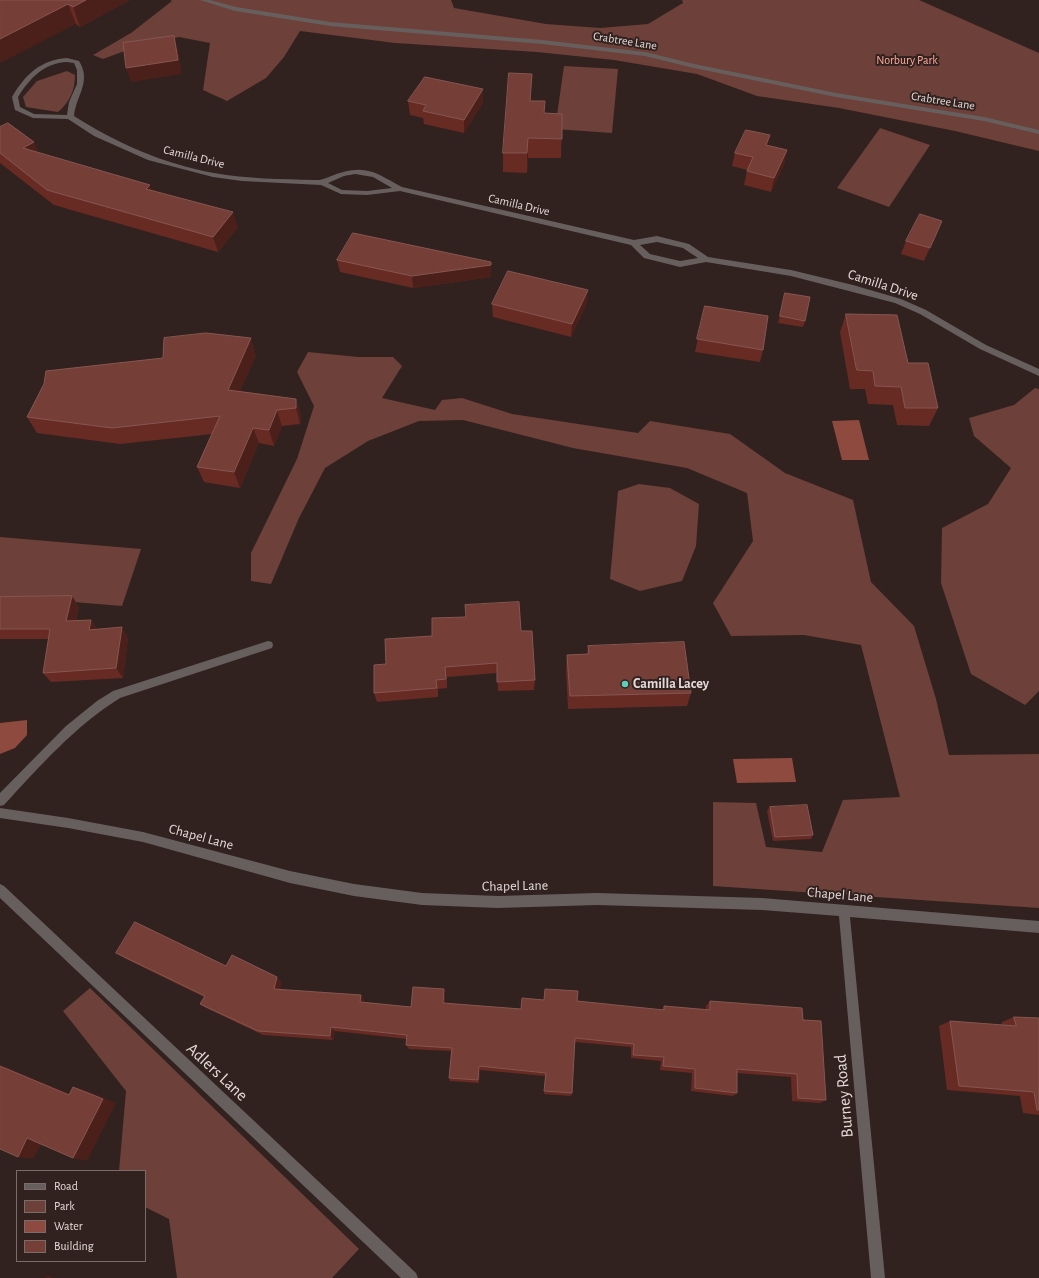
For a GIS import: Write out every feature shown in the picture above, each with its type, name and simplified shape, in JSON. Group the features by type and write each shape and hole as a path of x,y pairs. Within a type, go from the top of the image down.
{"street":[{"name":"Crabtree Lane","path":"203,0 235,10 330,24 542,42 645,54 694,66 836,95 984,119 1039,132"},
{"name":"Camilla Drive","path":"70,117 70,111 80,87 82,75 77,62 54,60 38,68 24,81 15,97 17,108 33,116 70,117 103,136 151,158 189,170 242,179 322,183 341,192 367,193 400,190 634,243 657,239 686,246 706,259"},
{"name":"Camilla Drive","path":"322,183 335,176 353,171 375,174 400,190"},
{"name":"Camilla Drive","path":"634,243 647,256 680,264 706,259 791,273 898,301 923,312 983,347 1039,373"},
{"path":"0,801 75,724 97,705 118,694 268,645"},
{"name":"Chapel Lane","path":"0,813 68,823 143,838 290,877 354,890 422,899 498,902 598,899 762,904 1039,927"},
{"name":"Adlers Lane","path":"0,890 411,1278"},
{"name":"Burney Road","path":"844,910 878,1278"}],"green space":[{"name":"Norbury Park","path":"170,0 451,0 454,8 546,24 600,28 648,24 683,3 682,0 919,0 1039,53 1039,151 955,131 839,108 757,96 697,74 614,60 537,52 395,43 300,31 284,57 266,78 227,101 203,90 210,43 179,37 141,45 103,59 93,55 131,33 172,1"},
{"path":"564,66 618,69 612,133 555,129"},
{"path":"67,71 75,75 74,86 69,100 58,112 26,107 23,97 37,81"},
{"path":"880,128 930,145 889,207 837,188"},
{"path":"308,352 358,357 393,357 402,366 382,398 435,410 442,400 462,398 512,414 638,433 650,421 730,434 785,473 853,500 871,582 914,626 936,699 949,755 1039,754 1039,908 713,886 713,802 756,803 766,847 822,852 843,800 900,797 861,645 804,635 731,636 713,603 753,541 747,493 687,468 573,448 463,420 419,421 368,441 325,468 299,518 271,584 251,581 251,553 297,459 314,406 297,372"},
{"path":"1035,388 1039,389 1039,691 1025,705 971,674 941,583 942,528 988,504 1011,468 974,436 969,418 1014,405"},
{"path":"639,484 670,488 699,504 696,546 682,581 640,591 610,579 618,491"},
{"path":"0,537 141,549 122,606 0,596"},
{"path":"90,988 359,1249 332,1278 177,1278 169,1219 146,1208 146,1170 119,1170 126,1091 63,1011"}],"water":[{"path":"859,420 869,460 842,460 832,421"},
{"path":"27,720 27,735 15,748 0,754 0,723"},
{"path":"792,758 796,782 737,783 733,759"}],"building":[{"path":"0,0 86,0 73,7 68,4 0,39"},
{"path":"174,36 178,60 126,68 123,43"},
{"path":"509,73 532,74 530,101 545,101 544,113 562,114 562,139 528,138 527,153 503,153"},
{"path":"425,77 483,89 464,120 423,111 426,105 408,101"},
{"path":"8,123 34,142 23,148 150,185 146,189 233,212 213,237 47,190 0,153 0,127"},
{"path":"746,130 770,135 766,145 787,150 774,178 747,171 753,157 735,153"},
{"path":"920,214 942,221 930,248 906,241"},
{"path":"353,233 491,262 491,265 412,276 337,260"},
{"path":"508,271 588,290 572,324 492,304"},
{"path":"785,293 810,297 805,321 780,316"},
{"path":"705,306 768,316 763,350 697,339"},
{"path":"846,314 897,315 908,363 928,363 938,408 905,408 901,387 875,386 873,371 857,370"},
{"path":"206,333 251,338 228,390 296,399 296,408 277,410 269,430 253,428 234,472 197,467 220,416 112,428 27,417 44,384 46,371 163,358 164,338"},
{"path":"72,596 66,621 91,620 89,630 122,627 116,668 43,673 50,629 0,629 0,597"},
{"path":"519,602 521,631 532,631 535,680 497,682 497,663 445,667 446,679 436,680 437,688 374,693 374,665 386,664 385,639 432,636 432,618 466,617 465,605"},
{"name":"Camilla Lacey","path":"684,642 691,693 570,696 567,655 589,654 588,646"},
{"path":"807,805 813,835 775,837 770,807"},
{"path":"135,922 226,966 232,955 277,977 274,989 361,995 360,1002 411,1007 413,987 444,989 443,1003 521,1009 522,998 544,1000 545,989 578,991 577,1001 664,1010 664,1006 710,1010 710,1001 802,1008 803,1020 821,1021 826,1100 798,1098 797,1074 737,1069 737,1093 695,1088 695,1069 663,1066 664,1057 633,1055 634,1044 575,1038 572,1093 544,1091 546,1073 479,1066 478,1080 449,1078 452,1048 406,1045 407,1035 331,1027 330,1036 258,1031 200,1004 205,996 116,953"},
{"path":"1014,1017 1039,1018 1039,1110 1037,1110 1034,1092 959,1086 950,1021 1016,1026"},
{"path":"0,1066 69,1095 73,1087 103,1099 73,1158 27,1138 18,1157 0,1149"}],"place":[{"name":"Camilla Lacey","path":"625,684"}]}
